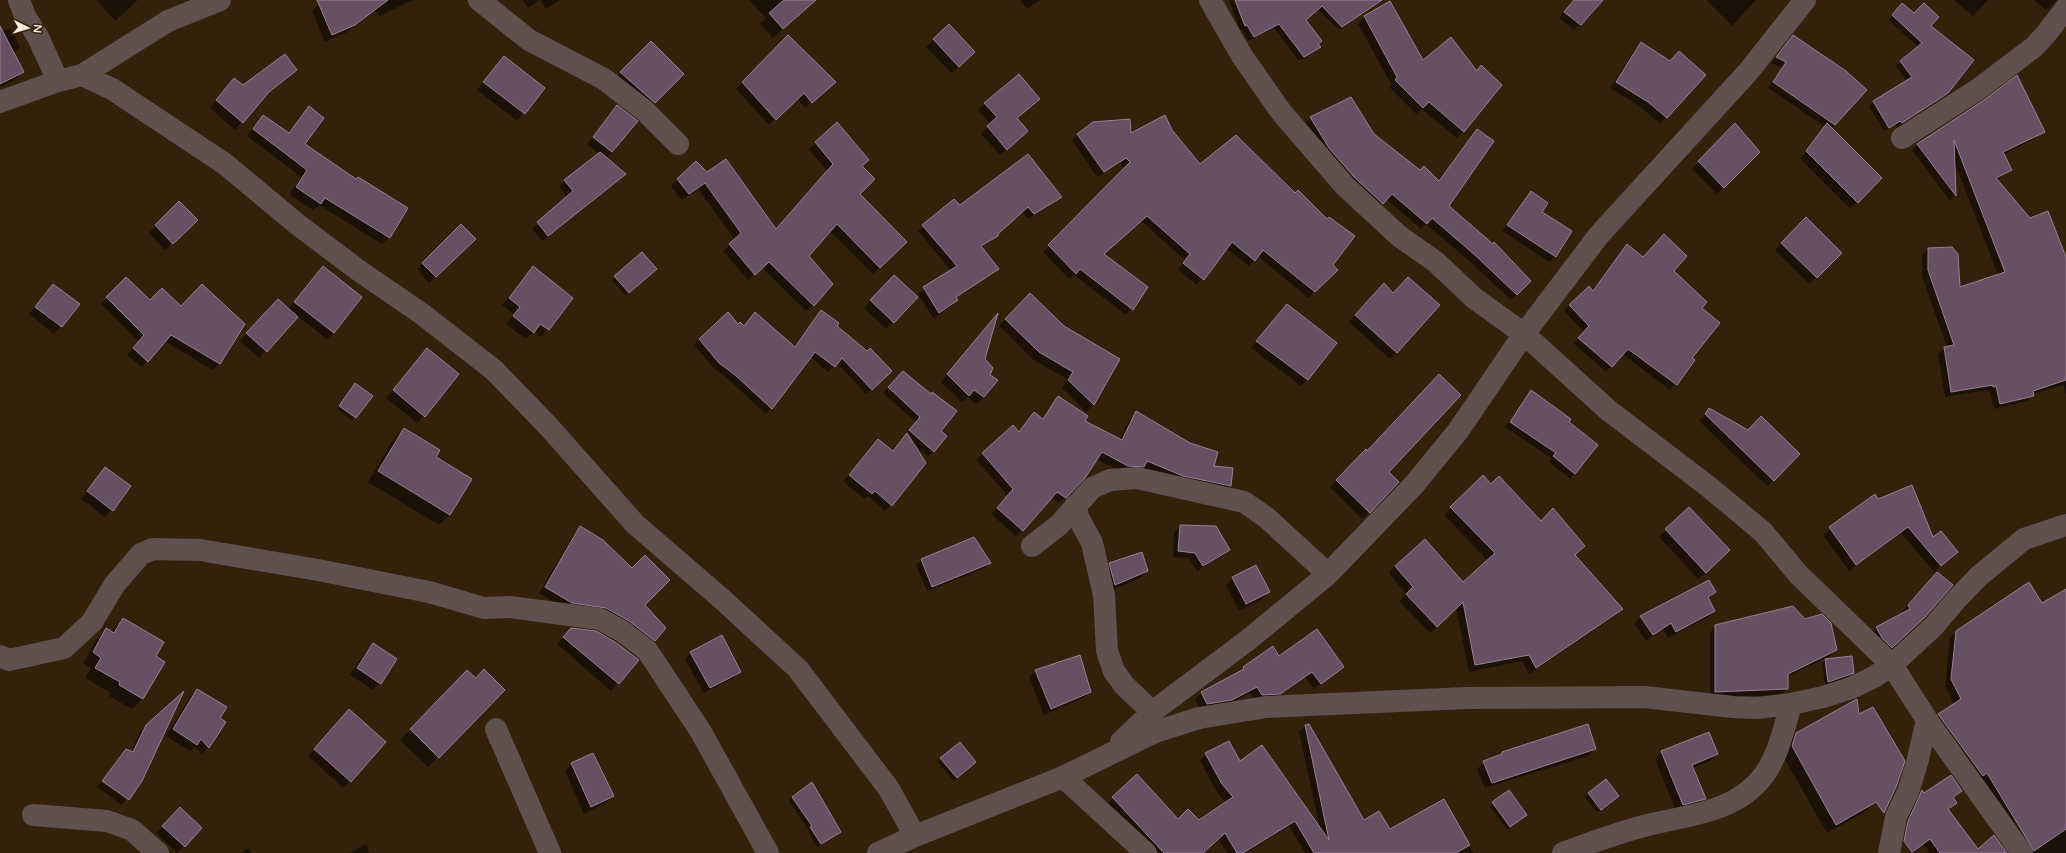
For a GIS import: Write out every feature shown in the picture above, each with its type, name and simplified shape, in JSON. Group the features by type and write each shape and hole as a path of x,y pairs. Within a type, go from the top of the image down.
{"street":[{"path":"19,0 25,16 38,37 58,81"},
{"path":"0,102 58,81 82,75 168,21 220,0"},
{"path":"478,0 529,40 604,79 644,110 678,144"},
{"path":"1210,0 1242,56 1282,113 1344,186 1399,236 1436,262 1474,298 1524,334 1608,410 1709,487 1763,532 1798,574 1892,665 1927,720 2022,853"},
{"path":"1112,752 1152,712 1248,640 1327,575 1378,523 1440,455 1524,334 1599,235 1748,72 1805,0"},
{"path":"1902,138 1977,90 2034,47 2066,8"},
{"path":"82,75 112,89 225,164 297,224 358,270 422,314 494,370 549,428 635,524 723,600 798,669 889,789 916,836"},
{"path":"1032,546 1059,525 1092,488 1110,480 1137,478 1244,502 1267,518 1327,575"},
{"path":"1076,505 1078,517 1092,543 1104,595 1107,651 1114,671 1124,685 1152,712"},
{"path":"878,853 916,836 1063,777 1112,752 1181,722 1199,718 1266,707 1467,698 1644,697 1749,708 1791,704 1851,688 1874,677 1892,665 1934,626 1979,576 2024,539 2066,525"},
{"path":"0,656 9,660 64,648 92,622 115,584 141,554 153,549 200,550 318,570 429,592 484,608 510,607 600,619 622,631 647,650 701,732 768,853"},
{"path":"1563,853 1644,826 1719,808 1747,793 1764,774 1777,750 1791,704"},
{"path":"1889,853 1896,817 1908,792 1927,720"},
{"path":"496,729 550,853"},
{"path":"1063,777 1146,853"},
{"path":"33,815 107,821 132,830 158,853"}],"building":[{"path":"317,0 388,0 355,25 332,35"},
{"path":"784,0 816,0 783,29 769,13"},
{"path":"1235,0 1382,0 1342,27 1322,6 1306,20 1322,41 1318,44 1321,47 1304,57 1279,24 1254,37 1247,25 1245,26"},
{"path":"1574,0 1603,0 1581,25 1564,12"},
{"path":"1390,1 1423,60 1451,37 1477,71 1481,65 1502,85 1464,132 1429,102 1423,108 1395,80 1397,77 1364,16"},
{"path":"1902,3 1914,13 1924,3 1939,17 1931,26 1974,60 1948,93 1902,123 1900,121 1889,128 1873,101 1912,77 1900,61 1922,43 1892,15"},
{"path":"949,24 975,52 959,67 933,39"},
{"path":"0,26 24,72 0,84"},
{"path":"788,35 836,82 812,103 804,93 776,120 742,82"},
{"path":"1793,35 1846,71 1867,90 1835,125 1773,82 1786,62 1776,57"},
{"path":"651,41 684,74 655,103 620,72"},
{"path":"1641,42 1670,61 1679,51 1706,75 1667,118 1648,102 1616,82"},
{"path":"285,54 297,70 269,92 243,123 216,100 234,78 243,85"},
{"path":"504,56 545,88 525,114 483,82"},
{"path":"1019,74 1040,99 1017,118 1028,131 1007,150 987,126 997,117 984,103"},
{"path":"2017,75 2045,132 2003,152 2012,170 1996,178 2030,218 2048,211 2066,257 2066,380 2033,391 2034,396 2000,404 1996,386 1993,387 1993,385 1951,392 1944,347 1954,345 1928,270 1928,248 1952,247 1958,254 1960,287 2005,272 1954,140 1956,196 1917,144 1984,100"},
{"path":"1351,97 1374,134 1420,170 1424,166 1439,181 1477,129 1494,141 1449,206 1493,244 1494,242 1531,281 1517,295 1475,255 1432,218 1427,224 1392,194 1383,204 1354,177 1329,148 1310,117"},
{"path":"617,105 638,121 612,152 593,137"},
{"path":"309,106 324,118 305,144 356,179 358,177 408,208 390,238 325,198 321,204 296,187 307,170 253,129 263,115 289,133"},
{"path":"1165,115 1172,130 1200,164 1236,135 1295,193 1298,190 1327,219 1329,217 1355,236 1333,265 1338,270 1315,292 1263,250 1255,261 1232,242 1204,280 1183,263 1190,254 1147,216 1104,254 1148,287 1133,310 1080,269 1076,274 1048,245 1130,162 1126,158 1104,172 1077,134 1093,122 1130,119 1131,133"},
{"path":"837,122 869,160 862,166 875,179 860,194 907,242 880,268 837,224 809,256 833,284 814,306 769,262 755,275 729,244 741,233 705,183 689,194 677,179 696,161 707,172 726,159 776,229 833,164 815,142"},
{"path":"1735,123 1760,152 1724,188 1698,161"},
{"path":"1827,123 1882,178 1858,203 1806,151"},
{"path":"600,152 626,174 548,236 537,222 573,191 564,180"},
{"path":"1028,154 1062,197 1034,214 1028,207 998,234 998,236 981,246 999,269 956,297 958,300 939,313 923,287 957,266 922,225 954,199 960,205"},
{"path":"1531,191 1548,203 1542,212 1572,231 1556,257 1507,225"},
{"path":"179,201 198,220 173,244 155,225"},
{"path":"1806,217 1842,253 1817,278 1781,243"},
{"path":"461,224 476,239 436,277 422,263"},
{"path":"1664,234 1687,256 1674,271 1707,302 1702,308 1720,323 1692,358 1695,360 1677,385 1628,349 1612,367 1578,338 1589,326 1569,305 1589,286 1593,291 1627,244 1643,257"},
{"path":"642,252 657,269 629,293 614,276"},
{"path":"323,266 362,297 334,333 294,302"},
{"path":"533,266 573,298 549,330 540,324 534,333 513,316 520,307 509,298"},
{"path":"894,275 918,297 894,323 870,300"},
{"path":"126,277 150,300 162,288 181,306 202,284 245,324 220,364 171,335 148,362 133,348 144,335 106,297"},
{"path":"1408,277 1440,305 1397,353 1355,315 1384,283 1393,293"},
{"path":"53,284 80,304 62,327 35,307"},
{"path":"1030,293 1064,326 1120,359 1094,405 1068,380 1073,372 1039,352 1005,319"},
{"path":"278,299 298,317 267,352 246,333"},
{"path":"1287,304 1337,343 1308,380 1256,341"},
{"path":"821,310 839,323 837,326 867,351 870,348 892,371 872,390 842,358 835,367 815,352 772,409 735,375 719,363 699,339 728,312 738,324 740,322 744,326 755,312 795,347"},
{"path":"998,313 985,359 993,368 990,375 998,380 984,397 974,390 969,396 947,374"},
{"path":"427,348 459,374 425,417 393,390"},
{"path":"903,371 931,394 932,392 957,411 941,431 947,436 934,452 909,430 920,417 888,387"},
{"path":"1439,374 1461,395 1389,472 1399,482 1370,513 1336,480 1366,449 1367,451"},
{"path":"355,383 373,396 356,418 339,406"},
{"path":"1531,390 1571,419 1569,422 1598,445 1575,474 1553,456 1556,453 1510,422"},
{"path":"1058,396 1088,416 1085,421 1122,440 1136,411 1190,443 1218,452 1214,466 1233,468 1231,486 1183,476 1147,461 1144,467 1128,466 1102,452 1085,478 1066,498 1057,492 1023,531 997,508 1013,489 982,453 1013,425 1019,432 1034,412 1043,419"},
{"path":"1709,408 1748,430 1761,416 1800,454 1774,481 1705,414"},
{"path":"404,428 440,450 436,457 472,479 450,515 378,471"},
{"path":"907,433 926,463 892,506 875,491 872,494 849,475 878,439 893,451"},
{"path":"105,467 131,486 113,511 87,491"},
{"path":"1483,475 1491,484 1499,476 1541,521 1553,508 1585,546 1575,555 1623,609 1536,668 1529,655 1475,665 1463,602 1437,627 1406,594 1413,587 1395,566 1425,539 1463,582 1495,553 1450,507"},
{"path":"1912,485 1933,537 1941,531 1958,552 1941,566 1908,527 1856,565 1829,527 1875,494 1878,499"},
{"path":"1689,507 1730,550 1706,573 1665,529"},
{"path":"1180,525 1216,526 1230,550 1203,566 1195,553 1178,551"},
{"path":"580,526 603,540 632,568 645,555 670,580 645,605 666,628 655,641 629,621 606,608 572,603 545,587"},
{"path":"974,537 991,563 932,587 921,559"},
{"path":"1142,552 1148,571 1115,585 1109,563"},
{"path":"1256,565 1270,592 1246,604 1232,577"},
{"path":"1937,572 1953,585 1925,617 1892,648 1882,638 1876,627 1910,609 1908,605"},
{"path":"1709,580 1716,592 1708,597 1715,611 1676,632 1671,623 1653,635 1640,616"},
{"path":"2029,582 2042,603 2066,589 2066,829 2034,851 1987,773 1983,776 1938,714 1961,699 1951,679 1956,631"},
{"path":"1793,606 1805,619 1822,614 1831,623 1837,650 1788,674 1788,689 1715,692 1715,625"},
{"path":"123,618 164,642 156,656 165,662 143,699 119,685 120,682 95,668 101,658 93,652 106,628 114,633"},
{"path":"571,628 596,631 615,642 639,660 619,684 563,637"},
{"path":"1317,629 1344,667 1321,684 1312,672 1280,694 1262,695 1257,687 1232,700 1207,704 1201,692 1244,669 1243,667 1273,646 1279,656"},
{"path":"722,635 741,672 710,688 690,652"},
{"path":"373,643 397,659 381,684 357,668"},
{"path":"1080,655 1091,692 1051,709 1035,670"},
{"path":"1852,656 1854,673 1828,682 1825,659"},
{"path":"484,669 505,690 439,758 410,729 467,670 476,678"},
{"path":"197,689 227,707 220,718 226,722 209,748 201,739 197,745 173,729"},
{"path":"184,691 142,781 129,800 102,781 126,749 133,752 146,725"},
{"path":"1857,699 1859,714 1873,707 1905,761 1896,787 1884,813 1876,802 1836,825 1792,746 1796,733"},
{"path":"349,709 386,742 351,782 314,749"},
{"path":"1309,724 1364,820 1379,811 1390,829 1444,799 1470,845 1456,853 1314,853 1295,821 1243,853 1237,853 1225,833 1203,853 1164,853 1112,797 1137,774 1178,819 1188,809 1199,820 1233,797 1222,784 1205,753 1229,741 1240,761 1262,745 1329,840 1305,725"},
{"path":"1588,724 1596,749 1492,783 1483,761 1502,754 1502,752"},
{"path":"1709,732 1718,754 1692,765 1706,799 1683,805 1661,751"},
{"path":"960,742 976,762 957,778 940,758"},
{"path":"593,753 614,796 591,807 571,763"},
{"path":"1951,775 1962,791 1953,797 1957,803 1948,809 1978,849 1994,835 2007,853 1940,853 1930,839 1912,852 1904,841 1908,821 1922,790 1924,793"},
{"path":"1606,779 1619,796 1601,810 1588,793"},
{"path":"812,782 841,832 821,844 810,827 812,826 792,797"},
{"path":"1509,790 1527,815 1510,827 1492,802"},
{"path":"180,807 202,828 185,847 162,826"}]}
